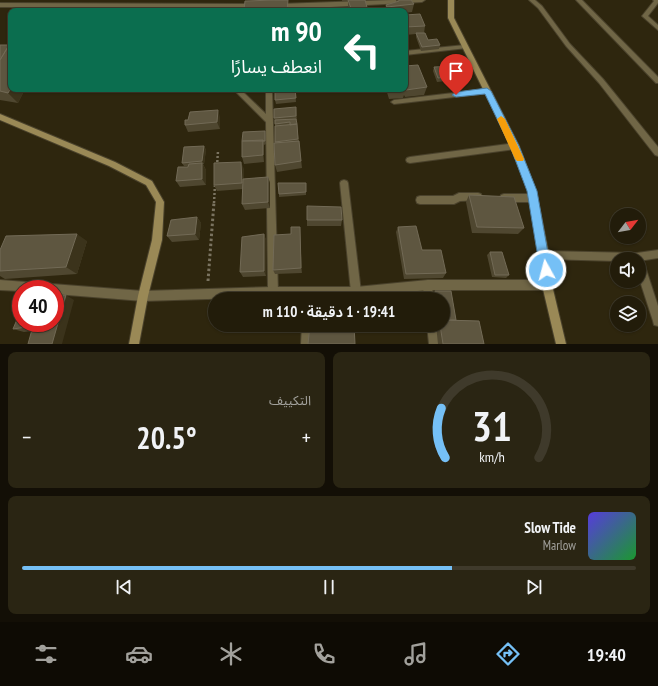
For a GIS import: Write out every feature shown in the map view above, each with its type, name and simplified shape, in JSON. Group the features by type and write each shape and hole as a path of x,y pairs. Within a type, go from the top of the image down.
{"street":[{"path":"274,6 330,5 422,0"},
{"path":"451,0 451,18 515,146 532,191 544,255 547,285 561,344"},
{"path":"532,0 540,7 568,45 601,81 658,153"},
{"path":"580,0 658,81"},
{"path":"656,0 657,1 645,16 658,28"},
{"path":"0,5 236,8 259,6"},
{"path":"408,53 465,47"},
{"path":"394,102 487,91"},
{"path":"239,92 269,121"},
{"path":"269,92 273,292"},
{"path":"0,117 112,164 149,183 160,202 157,240 143,296 134,344"},
{"path":"410,160 515,146"},
{"path":"344,183 356,292 428,285 547,285"},
{"path":"420,200 454,200 459,197 533,198"},
{"path":"646,258 658,254"},
{"path":"544,255 610,259"},
{"path":"646,284 658,321"},
{"path":"0,285 12,286"},
{"path":"428,285 428,292"},
{"path":"64,290 143,296 207,294"},
{"path":"306,344 307,332"},
{"path":"433,332 434,344"}],"path":[{"path":"217,167 218,151"},
{"path":"207,294 215,183"}],"building":[{"path":"288,0 287,8 244,8 245,1"},
{"path":"348,0 365,0 367,8 351,8"},
{"path":"399,0 411,0 414,4 387,7 386,5"},
{"path":"420,14 425,26 408,27 408,15"},
{"path":"416,33 425,33 428,40 437,39 440,45 422,47"},
{"path":"0,45 8,45 8,47 0,60"},
{"path":"8,47 8,93 0,91 0,60"},
{"path":"418,65 427,87 408,90 408,66"},
{"path":"456,66 458,69 452,70 453,74 446,74 447,77 438,78 434,67"},
{"path":"275,92 295,92 296,98 275,100"},
{"path":"296,107 296,116 274,118 274,109"},
{"path":"218,110 217,122 185,125 185,120 188,120 190,112"},
{"path":"296,119 297,124 290,125 290,122 275,124 275,120"},
{"path":"297,124 298,139 275,142 275,126"},
{"path":"265,131 265,141 242,141 243,132"},
{"path":"263,140 263,155 242,157 242,141"},
{"path":"299,141 301,161 275,165 274,143"},
{"path":"204,146 202,161 182,163 184,147"},
{"path":"241,162 242,183 214,185 214,163"},
{"path":"202,163 202,179 176,181 178,167 188,167 189,164"},
{"path":"268,177 268,202 242,204 243,179"},
{"path":"278,183 306,183 306,192 279,194"},
{"path":"469,195 514,197 524,228 477,227"},
{"path":"307,206 341,207 342,220 307,220"},
{"path":"197,217 195,234 167,236 171,220"},
{"path":"416,226 422,250 441,250 446,273 406,274 398,227"},
{"path":"291,227 300,227 301,268 273,270 274,235 291,234"},
{"path":"77,234 66,267 0,271 0,250 6,236"},
{"path":"264,234 264,271 240,272 242,237"},
{"path":"490,252 502,252 509,275 495,275"},
{"path":"451,291 456,320 450,320 450,292 435,292"},
{"path":"450,320 479,321 484,344 443,344 441,332 450,332"},
{"path":"31,332 55,332 52,344 28,344"},
{"path":"309,332 354,332 355,344 308,344"}],"slow traffic":[{"path":"501,119 520,159"}],"route":[{"path":"456,95 487,91 515,146 532,191 546,270"}]}
